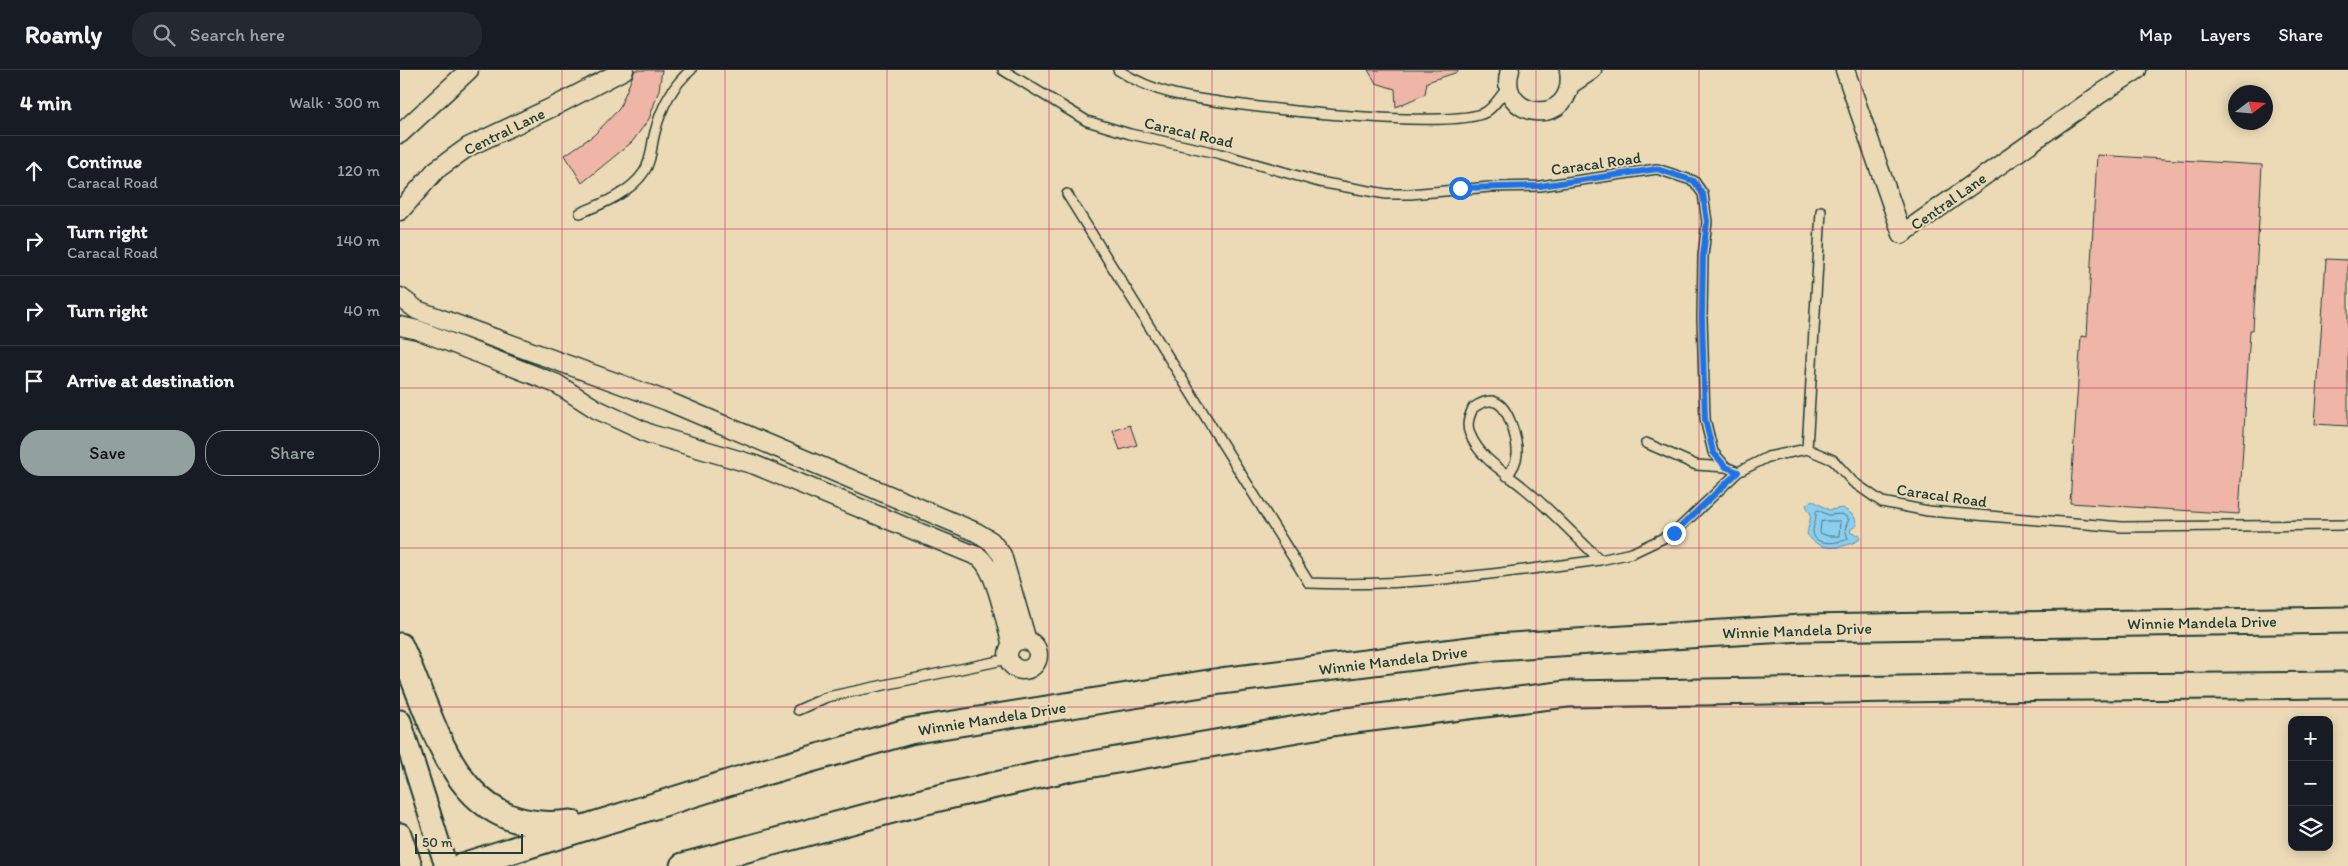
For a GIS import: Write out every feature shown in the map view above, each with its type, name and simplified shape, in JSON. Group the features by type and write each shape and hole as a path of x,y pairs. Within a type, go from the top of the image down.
{"main road":[{"name":"Winnie Mandela Drive","path":"468,864 744,778 910,732 1220,681 1494,647 1802,628 2348,620"},
{"path":"400,646 452,767 464,785 482,802 502,816 522,823 539,825 623,816"},
{"path":"682,866 717,859 926,802 1070,768 1338,722 1568,694 2348,685"}],"street":[{"path":"400,134 469,70"},
{"name":"Central Lane","path":"400,211 436,170 468,146 557,105 624,70"},
{"path":"1509,78 1510,93 1518,104 1530,111 1543,112 1557,107 1566,97 1570,77 1592,70"},
{"name":"Central Lane","path":"1845,70 1902,234 2137,70"},
{"path":"400,297 417,310 667,401 991,540 1002,555 1016,648"},
{"path":"400,326 418,330 556,384 596,409 650,434 755,465 978,557 985,562 992,574 1016,648"},
{"path":"516,368 526,360 522,348"},
{"path":"400,722 446,866"},
{"path":"400,834 411,866"}],"lane":[{"path":"580,213 618,194 643,174 648,165 655,133 667,98 681,78 691,70"},
{"name":"Caracal Road","path":"1003,70 1088,121 1130,134 1217,153 1318,182 1386,194 1410,194 1490,187 1540,186 1657,169 1694,181 1703,194 1707,222 1703,256 1702,318 1705,419 1713,452 1726,467"},
{"name":"Caracal Road","path":"1118,70 1133,80 1174,94 1326,114 1411,119 1469,117 1486,112 1500,98 1509,78"},
{"path":"1067,194 1309,583 1352,585 1510,572 1600,560 1632,553 1674,533 1738,472 1768,457 1807,450 1822,211"},
{"path":"1507,476 1512,470 1517,454 1511,422 1502,407 1495,402 1485,402 1473,408 1468,422 1470,434 1481,452 1507,476 1524,488 1600,560"},
{"path":"1646,443 1696,465 1726,467 1738,472"},
{"name":"Caracal Road","path":"1807,450 1832,460 1854,482 1882,502 1928,512 2122,527 2348,525"},
{"path":"798,710 827,697 1016,648"}],"water":[{"path":"1812,500 1829,510 1843,508 1854,516 1857,525 1850,530 1851,533 1860,535 1859,540 1845,546 1824,547 1812,540 1807,534 1811,515 1806,505"}],"building":[{"path":"635,70 662,70 659,90 649,119 632,142 582,183 565,155 594,135 619,109"},
{"path":"1368,70 1458,70 1458,72 1427,82 1425,94 1396,107 1395,89 1376,83"},
{"path":"2097,155 2262,165 2253,330 2250,330 2239,514 2070,503 2081,336 2087,337"},
{"path":"2326,259 2348,260 2348,426 2315,424"},
{"path":"1130,425 1137,445 1120,450 1113,431"}],"route":[{"path":"1460,188 1540,186 1596,180 1657,169 1694,181 1703,194 1707,222 1703,256 1702,318 1705,419 1713,452 1726,467 1738,472 1674,533"}]}
